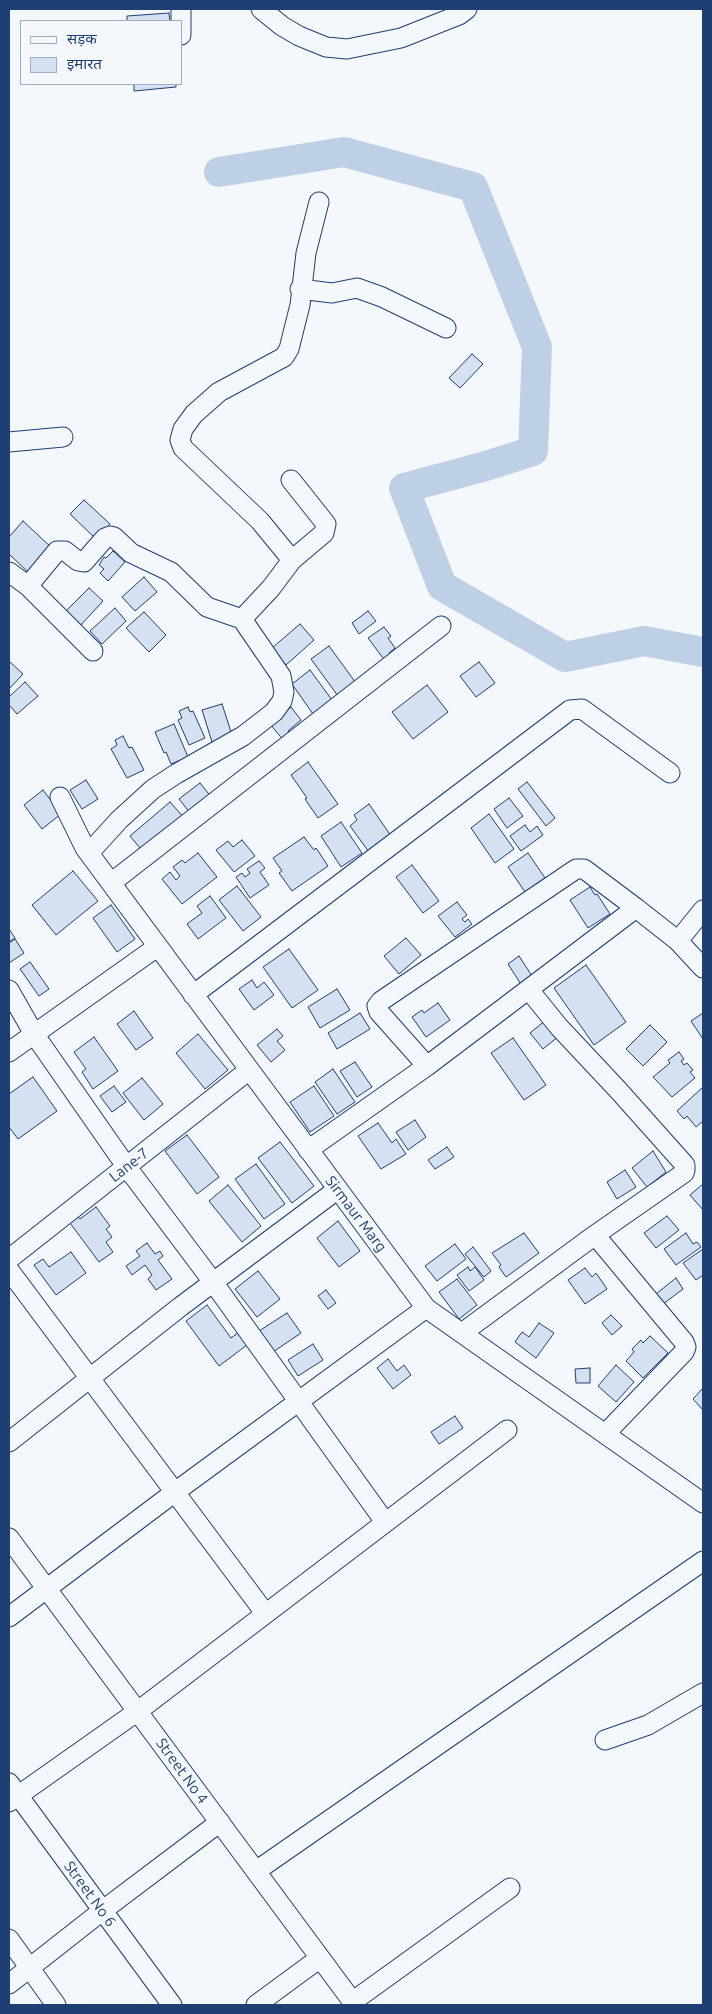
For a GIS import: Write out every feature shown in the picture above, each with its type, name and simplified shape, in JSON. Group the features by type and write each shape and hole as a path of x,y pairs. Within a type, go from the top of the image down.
{"street":[{"path":"260,9 299,36 326,47 347,48 401,38 459,15 467,9"},
{"path":"292,560 260,521 183,448 180,440 183,429 194,414 218,392 284,357 291,342 300,305 300,290 306,253 319,202"},
{"path":"300,290 326,294 357,288 382,297 446,328"},
{"path":"9,442 63,437"},
{"path":"242,620 271,588 292,560 324,533 326,524 291,480"},
{"path":"28,586 57,551 65,551 78,561 84,562 105,538 110,536 131,553 171,572 207,607 242,620 281,676 284,692 282,701 274,712 243,736 176,774 154,789 87,851"},
{"path":"9,572 28,586 93,651"},
{"path":"111,883 441,626"},
{"path":"193,995 570,710 582,709 670,773"},
{"name":"Sirmaur Marg","path":"60,797 87,851 426,1308 703,1503"},
{"path":"427,1066 379,1012 377,1006 381,1001 576,869 584,869 636,908 678,941 703,968"},
{"path":"308,1150 427,1066 636,908"},
{"path":"678,941 703,910"},
{"path":"9,1052 157,947"},
{"path":"9,990 34,1034 126,1166 214,1282 384,1522"},
{"path":"462,1333 595,1235 684,1173 685,1166 619,1090 559,1027 529,990"},
{"name":"Lane-7","path":"9,1259 249,1070"},
{"path":"9,1442 214,1282 338,1189"},
{"path":"595,1235 684,1342 686,1347 684,1352 605,1434"},
{"path":"9,1270 265,1613"},
{"path":"9,1617 175,1492 426,1308"},
{"path":"12,1793 138,1711 507,1430"},
{"name":"Street No 4","path":"9,1538 353,2003"},
{"path":"256,1871 703,1561"},
{"path":"605,1740 648,1725 703,1693"},
{"name":"Street No 6","path":"12,1793 172,2005"},
{"path":"9,1984 220,1822"},
{"path":"353,2003 510,1888"},
{"path":"9,1939 56,2005"},
{"path":"256,2005 320,1958"}],"building":[{"path":"169,13 170,20 127,20 127,16"},
{"path":"134,85 176,85 176,87 134,91"},
{"path":"472,354 483,364 460,388 449,378"},
{"path":"84,500 110,524 96,539 70,514"},
{"path":"23,521 53,549 30,574 9,554 9,537"},
{"path":"113,551 125,562 108,581 100,573 104,569 99,565 104,557 106,558"},
{"path":"144,577 157,592 135,611 122,597"},
{"path":"89,588 103,601 79,627 64,613"},
{"path":"115,608 126,621 102,644 90,631"},
{"path":"368,611 376,621 359,634 352,623"},
{"path":"144,612 166,635 149,652 126,628"},
{"path":"300,624 314,640 286,665 272,648"},
{"path":"384,627 391,636 388,638 395,648 389,653 392,657 386,662 368,638"},
{"path":"329,646 356,683 338,696 311,659"},
{"path":"9,661 23,674 9,689"},
{"path":"479,662 495,683 476,697 460,676"},
{"path":"310,670 332,700 313,714 292,684"},
{"path":"25,682 38,696 17,714 9,705 9,697"},
{"path":"427,685 448,712 413,739 392,712"},
{"path":"222,704 232,735 212,742 202,710"},
{"path":"188,707 190,712 193,711 205,738 189,745 178,720 182,718 179,711"},
{"path":"291,707 301,720 288,731 291,735 284,741 270,724"},
{"path":"174,724 188,757 171,764 155,732"},
{"path":"123,736 129,748 132,747 144,770 127,778 111,749 117,745 115,740"},
{"path":"308,762 338,804 318,818 291,775"},
{"path":"86,780 98,799 82,809 70,790"},
{"path":"527,782 555,818 546,826 518,789"},
{"path":"200,783 212,798 191,814 179,799"},
{"path":"43,790 61,814 42,829 24,805"},
{"path":"509,798 523,816 507,828 494,809"},
{"path":"170,802 186,820 146,855 130,836"},
{"path":"369,804 391,836 369,852 350,826 357,820 354,815"},
{"path":"489,814 514,849 495,863 471,828"},
{"path":"341,822 362,853 341,867 321,836"},
{"path":"525,825 530,832 537,826 543,835 521,851 510,836"},
{"path":"304,837 314,850 316,848 328,866 292,891 279,873 282,871 273,858"},
{"path":"242,840 255,856 234,872 216,850 228,841 233,847"},
{"path":"198,853 217,877 182,904 162,879 170,872 176,880 180,876 173,867 182,860 185,863"},
{"path":"528,853 545,878 525,892 508,867"},
{"path":"259,861 265,868 260,872 269,885 250,898 236,877 242,873 245,877 250,873 247,869"},
{"path":"412,865 439,901 423,913 396,877"},
{"path":"73,871 98,901 56,935 32,905"},
{"path":"237,886 261,917 243,931 219,900"},
{"path":"590,887 610,914 588,928 570,900"},
{"path":"210,896 226,918 198,939 187,924 202,913 197,906"},
{"path":"457,902 467,915 462,919 465,922 468,919 472,924 455,937 438,916"},
{"path":"111,905 135,939 117,952 93,918"},
{"path":"9,929 15,938 9,942"},
{"path":"406,938 421,955 399,974 384,956"},
{"path":"15,939 24,953 9,963 9,943"},
{"path":"289,949 318,990 292,1008 263,967"},
{"path":"519,956 536,982 524,989 508,964"},
{"path":"30,962 49,989 39,996 20,969"},
{"path":"586,965 626,1022 594,1045 554,988"},
{"path":"252,980 257,988 264,982 274,995 254,1010 239,989"},
{"path":"337,989 350,1010 320,1028 308,1007"},
{"path":"438,1003 450,1020 426,1037 412,1017 422,1010 424,1013"},
{"path":"134,1011 153,1038 136,1050 117,1024"},
{"path":"360,1013 370,1029 337,1049 328,1033"},
{"path":"703,1013 703,1039 691,1021"},
{"path":"546,1020 559,1036 543,1049 530,1033"},
{"path":"650,1025 667,1042 643,1066 626,1049"},
{"path":"277,1029 283,1036 277,1041 285,1050 271,1062 257,1045"},
{"path":"198,1034 228,1070 205,1089 176,1053"},
{"path":"94,1037 118,1071 93,1089 82,1072 86,1069 74,1052"},
{"path":"513,1038 546,1085 524,1100 491,1053"},
{"path":"679,1052 684,1059 681,1061 684,1065 687,1063 693,1070 690,1072 695,1078 672,1097 653,1077 670,1063 668,1060"},
{"path":"355,1062 372,1087 357,1097 340,1071"},
{"path":"333,1069 355,1102 337,1114 315,1082"},
{"path":"33,1077 57,1111 18,1139 9,1127 9,1094"},
{"path":"142,1078 163,1104 144,1120 123,1093"},
{"path":"114,1086 126,1102 112,1112 100,1096"},
{"path":"314,1086 334,1116 310,1132 290,1102"},
{"path":"703,1087 703,1121 696,1127 687,1116 684,1119 677,1111"},
{"path":"415,1120 426,1137 408,1150 396,1132"},
{"path":"378,1123 392,1143 396,1139 406,1154 381,1169 358,1136"},
{"path":"187,1135 219,1177 197,1194 165,1151"},
{"path":"280,1142 314,1186 292,1203 258,1158"},
{"path":"447,1147 454,1157 435,1169 428,1160"},
{"path":"653,1151 666,1172 647,1187 632,1168"},
{"path":"256,1164 285,1204 264,1219 235,1179"},
{"path":"625,1170 636,1187 617,1199 607,1182"},
{"path":"703,1184 703,1210 690,1195"},
{"path":"228,1185 261,1226 242,1242 209,1201"},
{"path":"96,1207 110,1226 106,1229 112,1237 106,1242 113,1252 99,1262 70,1223 78,1217 80,1219"},
{"path":"667,1216 679,1230 656,1248 644,1233"},
{"path":"338,1221 360,1251 339,1267 317,1238"},
{"path":"524,1233 539,1253 506,1277 499,1267 501,1265 492,1253"},
{"path":"686,1233 693,1244 697,1242 701,1247 676,1265 664,1249"},
{"path":"147,1243 155,1254 160,1251 163,1256 158,1260 172,1279 156,1290 148,1279 152,1275 145,1265 132,1275 126,1266 140,1256 136,1251"},
{"path":"455,1244 466,1259 437,1281 425,1266"},
{"path":"473,1247 491,1271 484,1277 465,1254"},
{"path":"703,1249 703,1275 696,1280 683,1263"},
{"path":"71,1252 86,1273 56,1295 34,1265 43,1259 49,1267"},
{"path":"468,1267 470,1271 475,1267 484,1280 469,1291 457,1275"},
{"path":"585,1268 592,1277 596,1273 607,1289 585,1304 568,1280"},
{"path":"258,1271 280,1299 257,1317 235,1289"},
{"path":"676,1278 683,1289 663,1304 656,1294"},
{"path":"457,1279 477,1305 459,1319 439,1292"},
{"path":"326,1290 336,1303 328,1309 318,1296"},
{"path":"207,1305 231,1338 238,1333 247,1345 219,1366 186,1321"},
{"path":"287,1313 301,1333 273,1352 259,1331"},
{"path":"611,1315 622,1326 612,1335 602,1323"},
{"path":"539,1323 554,1333 536,1358 515,1342 522,1332 529,1337"},
{"path":"650,1336 668,1353 643,1378 626,1361 634,1352 632,1349 641,1340 643,1343"},
{"path":"313,1344 323,1360 298,1376 288,1360"},
{"path":"388,1359 397,1371 404,1365 411,1375 393,1389 377,1368"},
{"path":"616,1365 634,1382 616,1402 598,1386"},
{"path":"590,1368 590,1383 576,1383 575,1369"},
{"path":"703,1388 703,1410 693,1399"},
{"path":"455,1416 463,1428 439,1444 431,1432"}],"waterway":[{"path":"219,172 344,152 473,187 537,347 533,451 404,488 442,586 565,657 644,641 703,652"}]}
